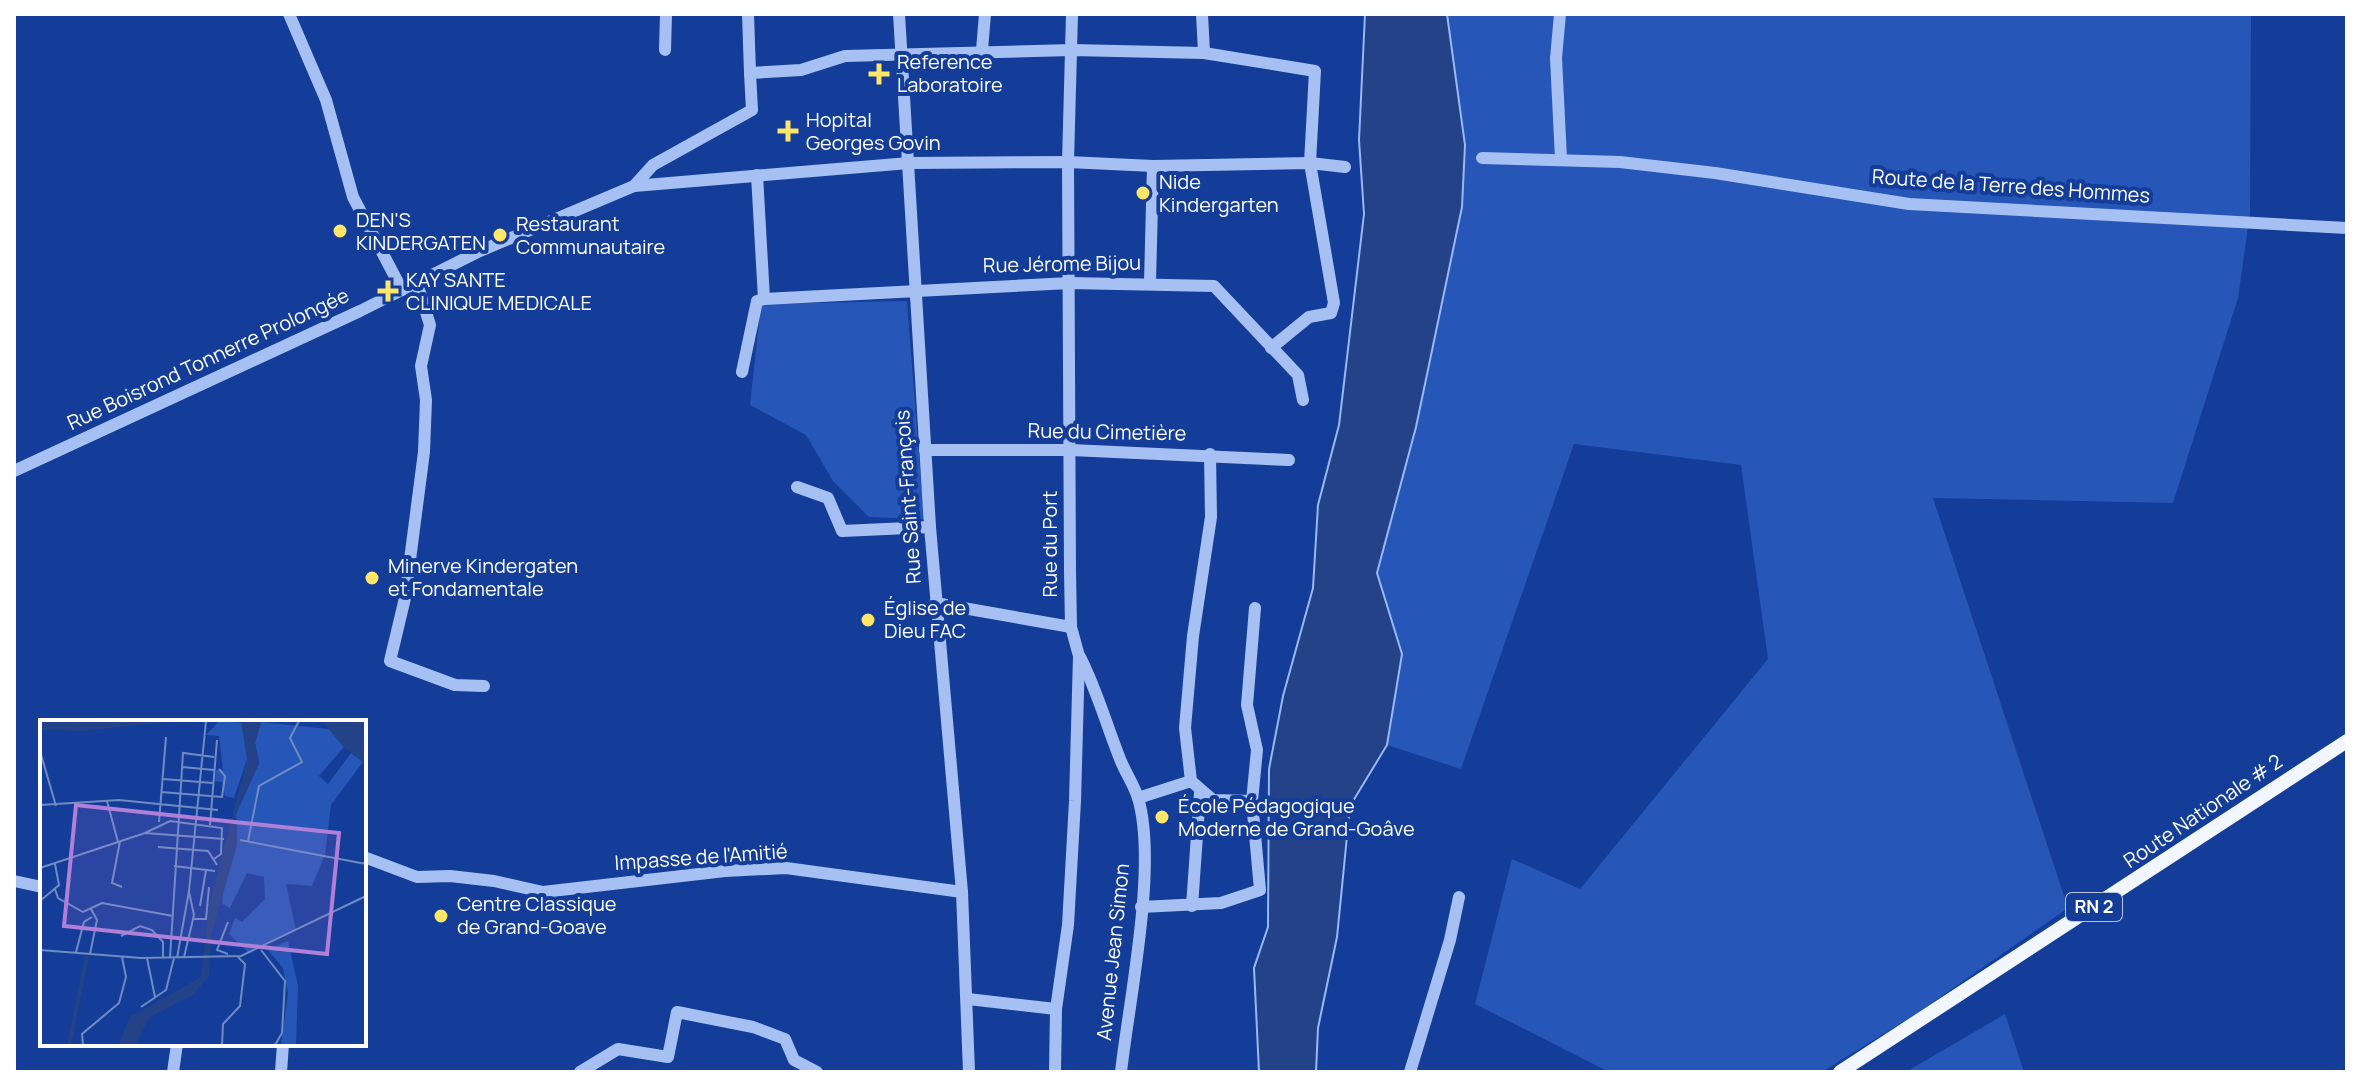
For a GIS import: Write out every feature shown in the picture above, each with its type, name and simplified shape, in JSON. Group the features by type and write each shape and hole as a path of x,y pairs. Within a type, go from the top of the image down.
{"main road":[{"name":"Route Nationale # 2","path":"1840,1072 2347,741"}],"street":[{"path":"289,14 326,100 353,197 402,290"},
{"path":"665,50 666,14"},
{"path":"634,186 653,165 752,110 748,14"},
{"name":"Rue Saint-François","path":"899,14 935,603 962,892 969,1072"},
{"path":"982,50 985,14"},
{"name":"Rue du Port","path":"1055,1072 1056,1009 1068,925 1079,656 1071,627 1068,162 1072,14"},
{"path":"1202,14 1204,53"},
{"path":"1560,14 1556,58 1561,159"},
{"path":"750,73 801,70 845,56 982,50 1204,53 1315,71 1310,163 1334,303 1331,313 1309,317 1271,348"},
{"name":"Route de la Terre des Hommes","path":"1482,158 1561,159 1715,173 1909,204 2347,228"},
{"name":"Rue Boisrond Tonnerre Prolongée","path":"14,471 480,251 634,186 909,163 1068,162 1153,166 1310,163 1345,167"},
{"path":"1150,282 1153,166"},
{"path":"742,372 757,301 764,299 757,175"},
{"name":"Rue Jérome Bijou","path":"764,299 915,288 1070,283 1150,282 1214,286 1298,375 1303,400"},
{"path":"417,283 430,325 421,366 426,400 424,452 405,598 390,661 455,685 484,686"},
{"name":"Rue du Cimetière","path":"925,450 1071,450 1289,460"},
{"path":"1210,454 1211,517 1193,636 1185,728 1191,781 1200,793 1213,800 1252,801"},
{"path":"797,487 828,498 842,531 930,527"},
{"path":"935,603 1071,627"},
{"path":"1141,907 1221,903 1260,890 1252,801 1257,750 1247,705 1255,608"},
{"name":"Avenue Jean Simon","path":"1079,656 1099,693 1120,758 1138,798 1144,869 1121,1072"},
{"path":"1138,798 1191,781"},
{"path":"1192,906 1200,793"},
{"name":"Impasse de l'Amitié","path":"366,858 417,877 450,876 539,890 786,868 962,892"},
{"path":"14,881 40,887"},
{"path":"1410,1072 1459,897"},
{"path":"968,999 1056,1009"},
{"path":"580,1072 618,1049 668,1057 677,1012 753,1027 785,1039 794,1060 817,1072"},
{"path":"173,1072 177,1046"},
{"path":"281,1072 283,1046"}],"shaded area":[{"path":"1365,14 1447,14 1465,145 1462,207 1416,427 1377,573 1402,654 1387,745 1350,806 1337,937 1318,1028 1316,1072 1259,1072 1254,968 1268,927 1269,769 1283,696 1313,588 1318,505 1339,425 1364,214 1359,140"},
{"path":"1447,14 2251,14 2250,213 2238,298 2173,503 1933,498 2068,908 1916,1014 1822,1072 1609,1072 1475,1004 1512,859 1580,889 1768,659 1741,465 1574,444 1461,769 1387,745 1402,654 1377,574 1416,427 1465,145"},
{"path":"907,301 924,519 869,517 833,481 806,435 750,405 761,304"},
{"path":"2005,1014 2024,1072 1906,1072"}],"place":[{"name":"Reference Laboratoire","path":"879,74"},
{"name":"Hopital Georges Govin","path":"788,131"},
{"name":"Nide Kindergarten","path":"1143,193"},
{"name":"DEN'S KINDERGATEN","path":"340,231"},
{"name":"Restaurant Communautaire","path":"500,235"},
{"name":"KAY SANTE CLINIQUE MEDICALE","path":"388,291"},
{"name":"Minerve Kindergaten et Fondamentale","path":"372,578"},
{"name":"Église de Dieu FAC","path":"868,620"},
{"name":"École Pédagogique Moderne de Grand-Goâve","path":"1162,817"},
{"name":"Centre Classique de Grand-Goave","path":"441,916"}]}
